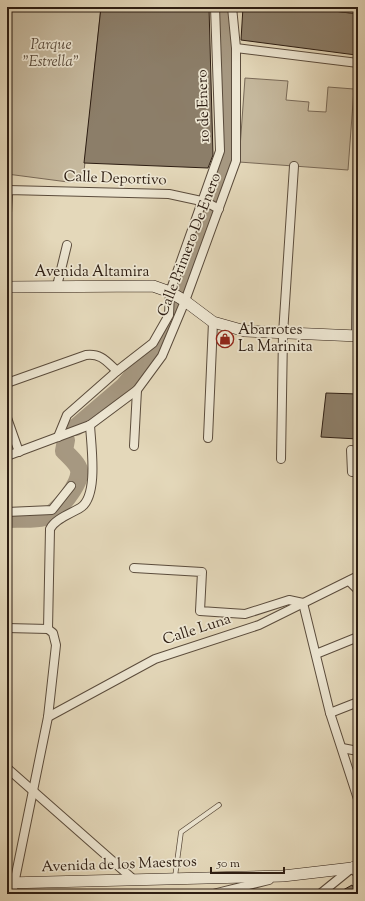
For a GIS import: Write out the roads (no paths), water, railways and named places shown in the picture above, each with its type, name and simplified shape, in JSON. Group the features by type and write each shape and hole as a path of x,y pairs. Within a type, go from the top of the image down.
{"street":[{"name":"1o de Enero","path":"170,292 204,202 220,151 216,7"},
{"name":"Calle Primero De Enero","path":"7,456 90,425 137,390 162,356 185,301 217,208 236,162 236,48 232,7"},
{"path":"339,7 358,8"},
{"path":"236,48 358,63"},
{"path":"357,336 358,104"},
{"path":"281,459 283,334 294,166"},
{"name":"Calle Deportivo","path":"7,213 8,190 169,194 204,202 217,208"},
{"path":"57,286 67,245"},
{"name":"Avenida Altamira","path":"7,287 153,286 170,292 185,301 213,322 245,331 283,334 357,336"},
{"name":"Calle Primero De Enero","path":"58,437 67,415 117,371 154,343 169,315 170,292"},
{"path":"208,438 213,322"},
{"path":"7,383 95,354 102,357 117,371"},
{"path":"134,446 137,390"},
{"path":"7,418 19,452"},
{"path":"48,629 50,529 53,524 82,507 89,497 92,484 90,425"},
{"path":"351,450 352,472 358,472"},
{"path":"7,512 52,510 71,486"},
{"path":"134,568 202,572 200,611 245,614 288,600 303,603 330,713 358,799"},
{"name":"Calle Luna","path":"48,717 155,658 259,625 358,576"},
{"path":"349,581 358,590"},
{"path":"7,628 48,629 53,633 56,645 48,717 11,887"},
{"path":"316,654 358,637"},
{"path":"330,713 358,702"},
{"path":"342,748 358,751"},
{"path":"7,768 132,879"},
{"path":"320,894 356,869"},
{"name":"Avenida de los Maestros","path":"11,887 132,879 283,876 356,869"},
{"path":"213,894 283,876"}],"lane":[{"path":"175,878 182,832 219,805"}],"waterway":[{"path":"76,427 124,386 164,338 176,307 179,288 232,157 225,7"},
{"path":"7,519 44,517 49,515 68,497 77,482 79,470 64,451 66,440"}],"place":[{"name":"Abarrotes La Marinita","path":"225,339"}],"park label":[{"name":"Parque \"Estrella\"","path":"51,54"}]}
